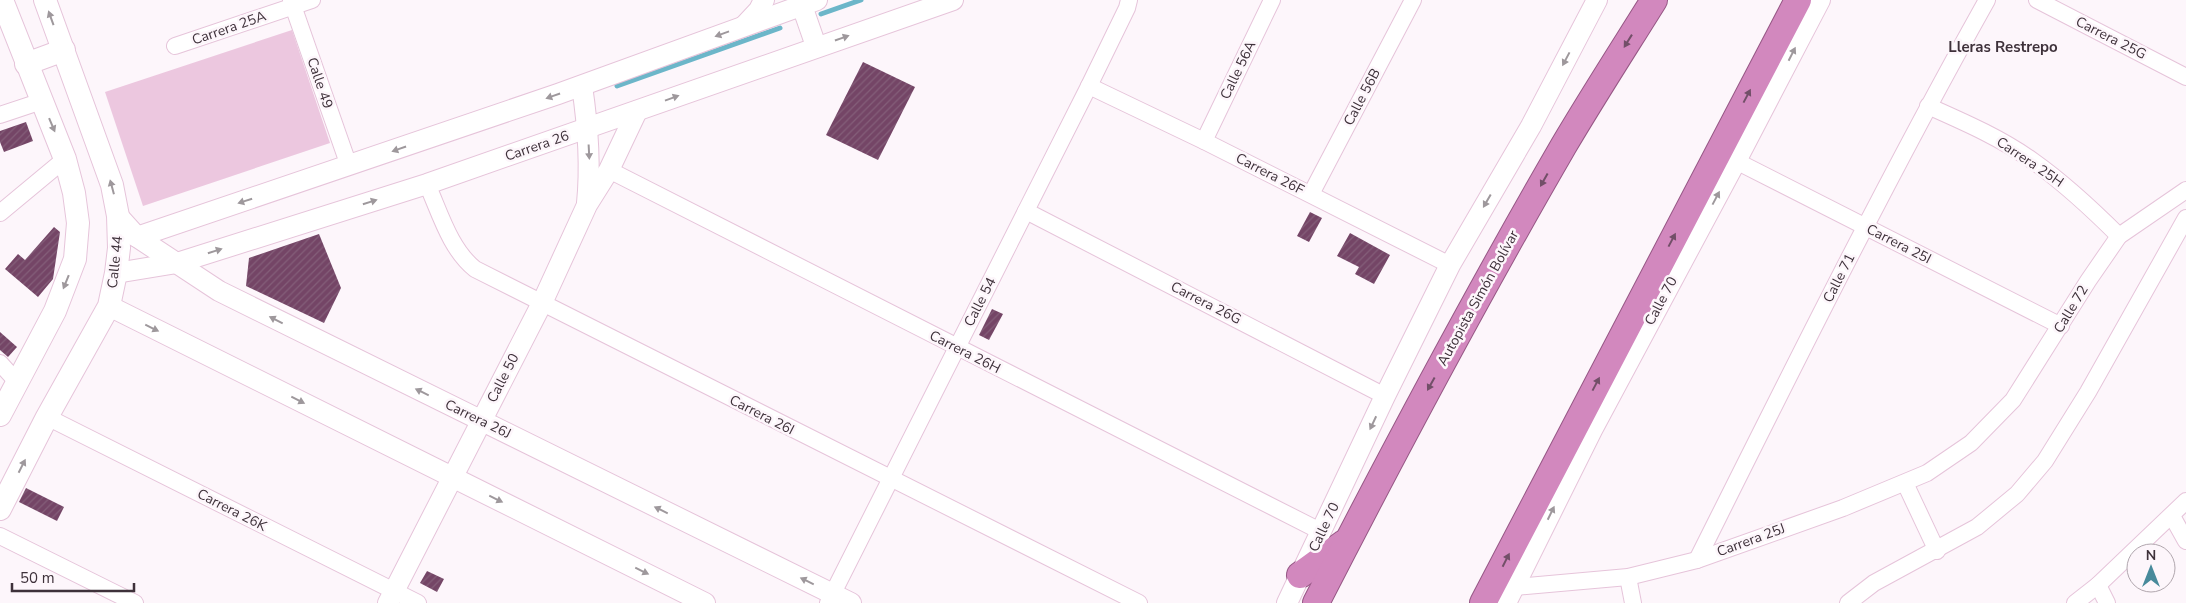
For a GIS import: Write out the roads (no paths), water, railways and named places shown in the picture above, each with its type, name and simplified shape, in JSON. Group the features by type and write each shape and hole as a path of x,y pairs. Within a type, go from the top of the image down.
{"highway":[{"name":"Autopista Simón Bolívar","path":"1316,603 1416,410 1565,144 1654,0"},
{"path":"1483,603 1584,426 1798,0"},
{"path":"1300,575 1348,540"}],"main road":[{"path":"0,415 55,311 75,259 78,223 77,208 65,159 2,0"},
{"name":"Calle 44","path":"0,509 47,418 109,306 116,273 118,216 112,185 45,0"},
{"path":"26,64 64,50"}],"street":[{"name":"Carrera 25A","path":"175,46 292,3 312,0"},
{"path":"745,26 759,10 764,0"},
{"name":"Carrera 26","path":"116,273 177,263 427,184 816,46 953,0"},
{"name":"Calle 54","path":"830,598 1089,86 1127,8 1129,0"},
{"name":"Calle 56A","path":"1204,140 1272,0"},
{"name":"Calle 56B","path":"1311,194 1413,0"},
{"name":"Calle 70","path":"1287,603 1385,396 1450,265 1531,126 1597,0"},
{"name":"Calle 70","path":"1510,595 1584,426 1736,161 1820,0"},
{"name":"Calle 71","path":"1697,560 1865,226 1928,106 1987,0"},
{"name":"Carrera 25G","path":"2037,0 2186,77"},
{"path":"137,237 582,86 806,2 816,46"},
{"name":"Calle 49","path":"292,3 350,166"},
{"name":"Calle 50","path":"582,86 588,128 590,163 587,205"},
{"name":"Carrera 26F","path":"1089,86 1204,140 1450,265"},
{"path":"0,115 42,101"},
{"name":"Carrera 25H","path":"1928,106 1981,130 2032,160 2078,195 2119,236"},
{"name":"Calle 50","path":"391,597 542,303 587,205 609,170 636,111"},
{"path":"0,213 65,159"},
{"name":"Carrera 25I","path":"1736,161 2061,326"},
{"name":"Carrera 26H","path":"609,170 1322,532"},
{"name":"Carrera 26I","path":"427,184 455,247 466,262 475,270 1139,603"},
{"name":"Calle 72","path":"1971,443 2013,400 2088,281 2119,236 2186,190"},
{"name":"Carrera 26G","path":"1026,211 1385,396"},
{"name":"Carrera 26J","path":"118,216 137,237 219,291 830,598 850,603"},
{"path":"1848,603 1874,583 1911,562 1937,551 1977,527 2017,494 2045,461 2088,392 2186,218"},
{"path":"109,306 705,603"},
{"path":"0,363 17,382"},
{"name":"Carrera 26K","path":"47,418 391,597 418,603"},
{"name":"Carrera 25J","path":"1510,595 1628,577 1697,560 1842,508 1905,483 1927,473 1971,443"},
{"path":"1905,483 1937,551"},
{"path":"2075,603 2098,585 2186,501"},
{"path":"2172,516 2186,541"},
{"path":"0,536 135,603"},
{"path":"1628,577 1633,603"},
{"path":"2098,585 2107,603"}],"waterway":[{"path":"821,14 861,0"},
{"path":"617,86 780,28"}],"district":[{"name":"Lleras Restrepo","path":"2003,47"}]}
